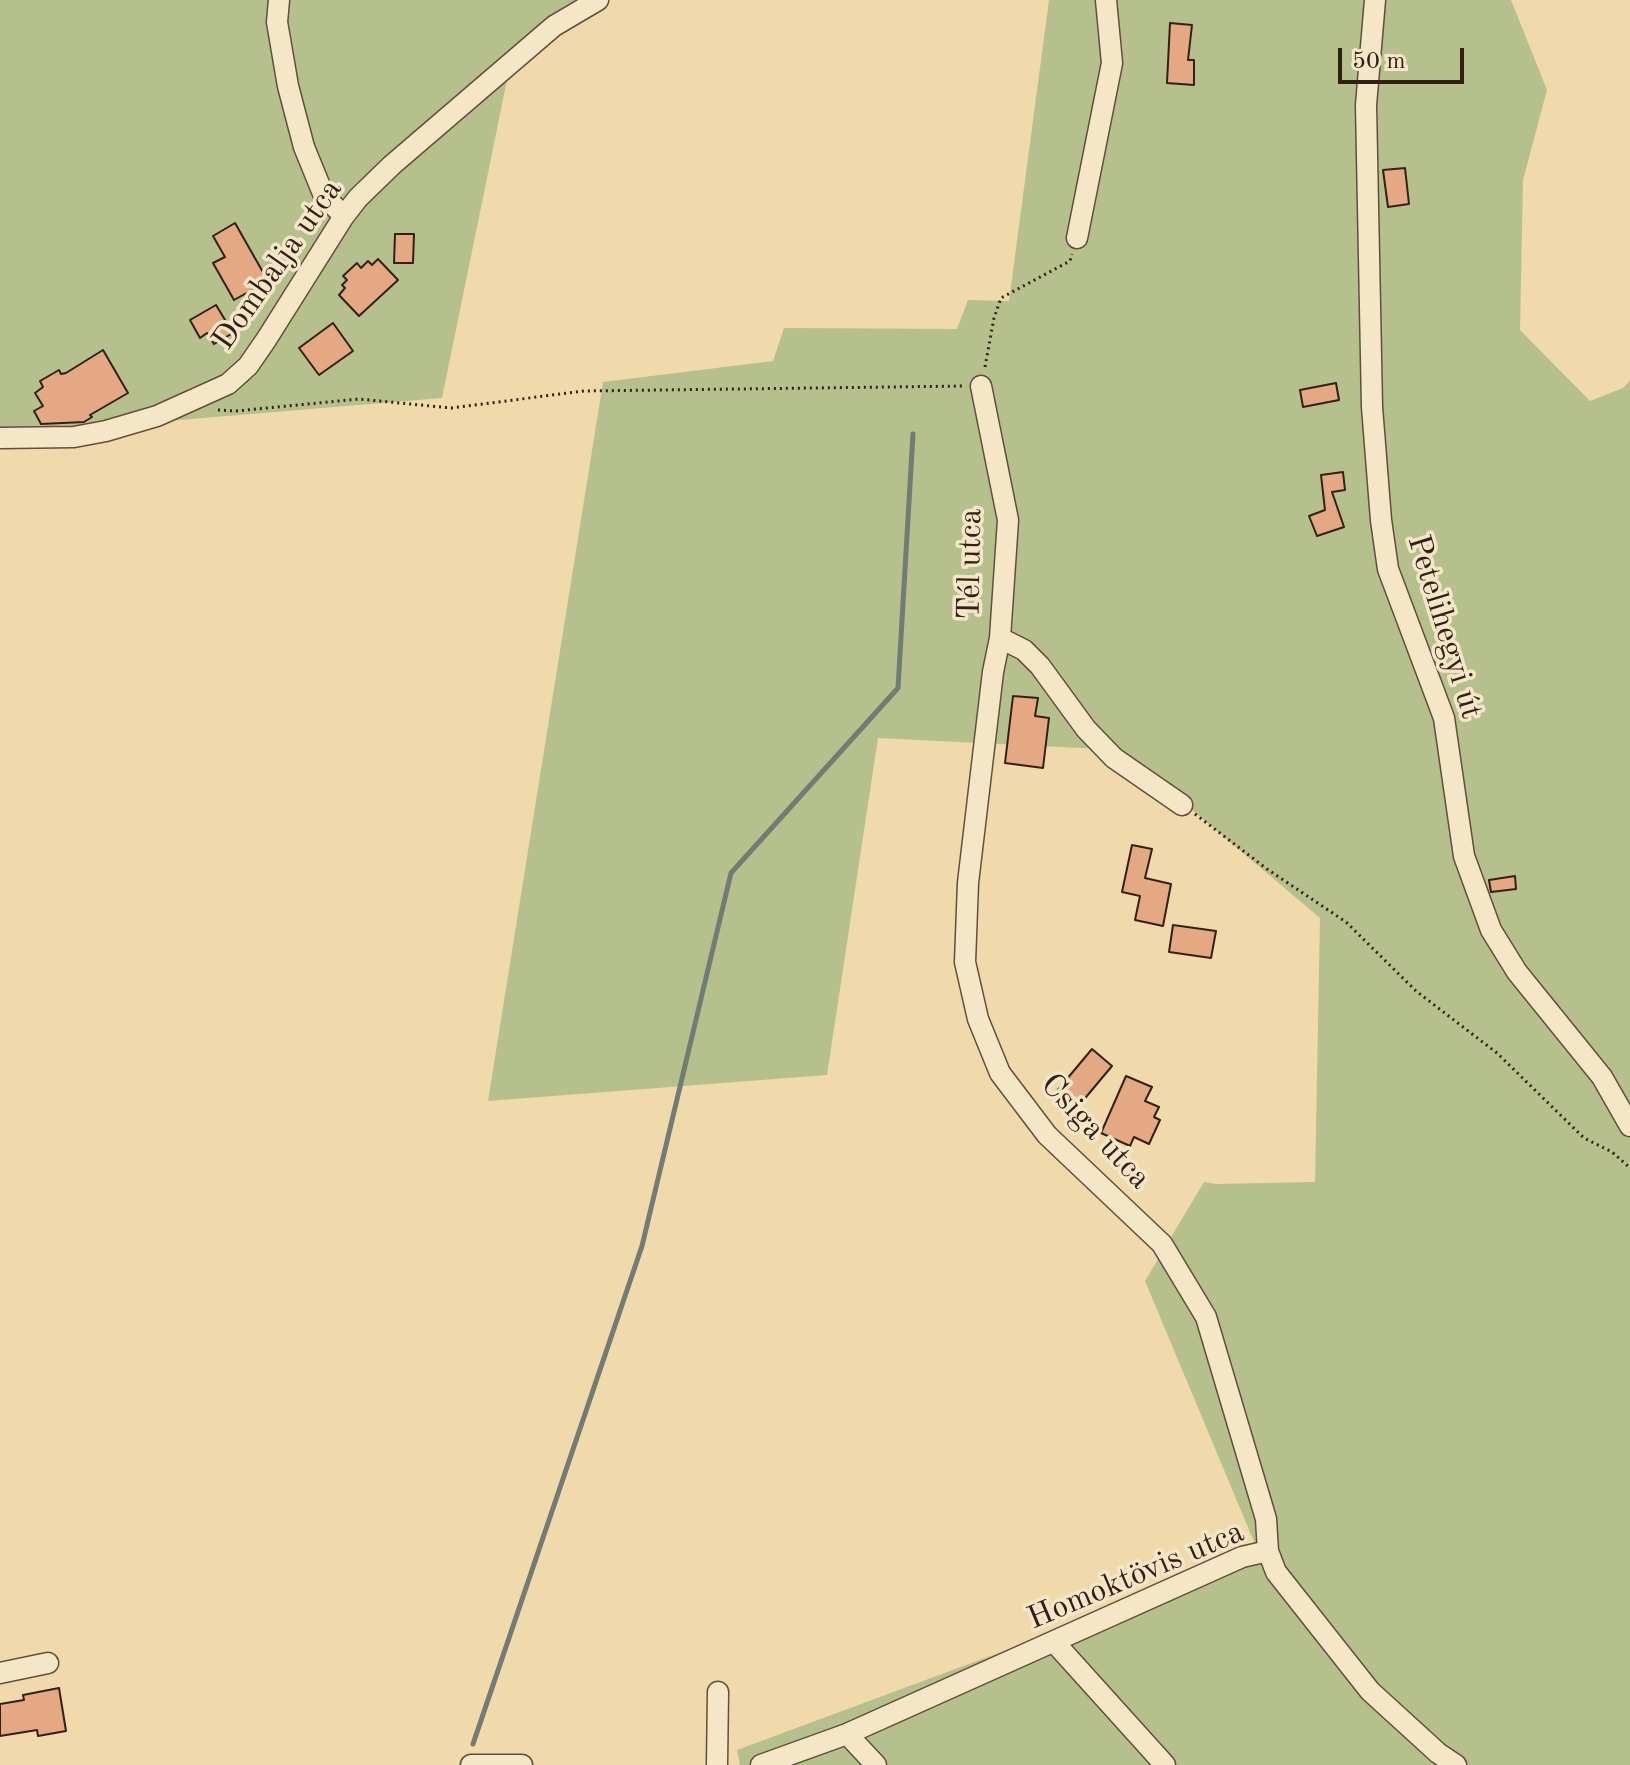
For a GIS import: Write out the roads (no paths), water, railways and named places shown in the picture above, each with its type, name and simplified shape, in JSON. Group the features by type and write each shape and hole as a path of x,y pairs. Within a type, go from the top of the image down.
{"street":[{"path":"279,0 277,22 288,86 304,147 324,196 344,216"},
{"name":"Dombalja utca","path":"0,438 74,437 106,431 178,408 228,384 248,366 344,216 392,165 542,36 598,0"},
{"path":"1077,238 1112,63 1106,0"},
{"name":"Petelihegyi út","path":"1375,0 1366,105 1372,407 1388,569 1444,718 1464,856 1491,930 1517,972 1602,1077 1630,1126"},
{"name":"Tél utca","path":"981,386 1008,520 1000,638 1024,650 1040,666 1086,729 1114,758 1182,805"},
{"name":"Csiga utca","path":"1000,638 993,672 968,883 965,962 978,1019 1000,1073 1047,1135 1162,1244 1206,1317 1266,1519 1268,1551"},
{"name":"Homoktövis utca","path":"761,1765 847,1734 1242,1557 1268,1551 1276,1572 1370,1691 1438,1753 1456,1765"},
{"path":"1055,1643 1165,1765"},
{"path":"0,1673 48,1663"},
{"path":"717,1765 718,1692"},
{"path":"847,1734 876,1765"},
{"path":"471,1765 522,1765"}],"waterway":[{"path":"473,1744 642,1246 731,873 898,688 913,434"}]}
